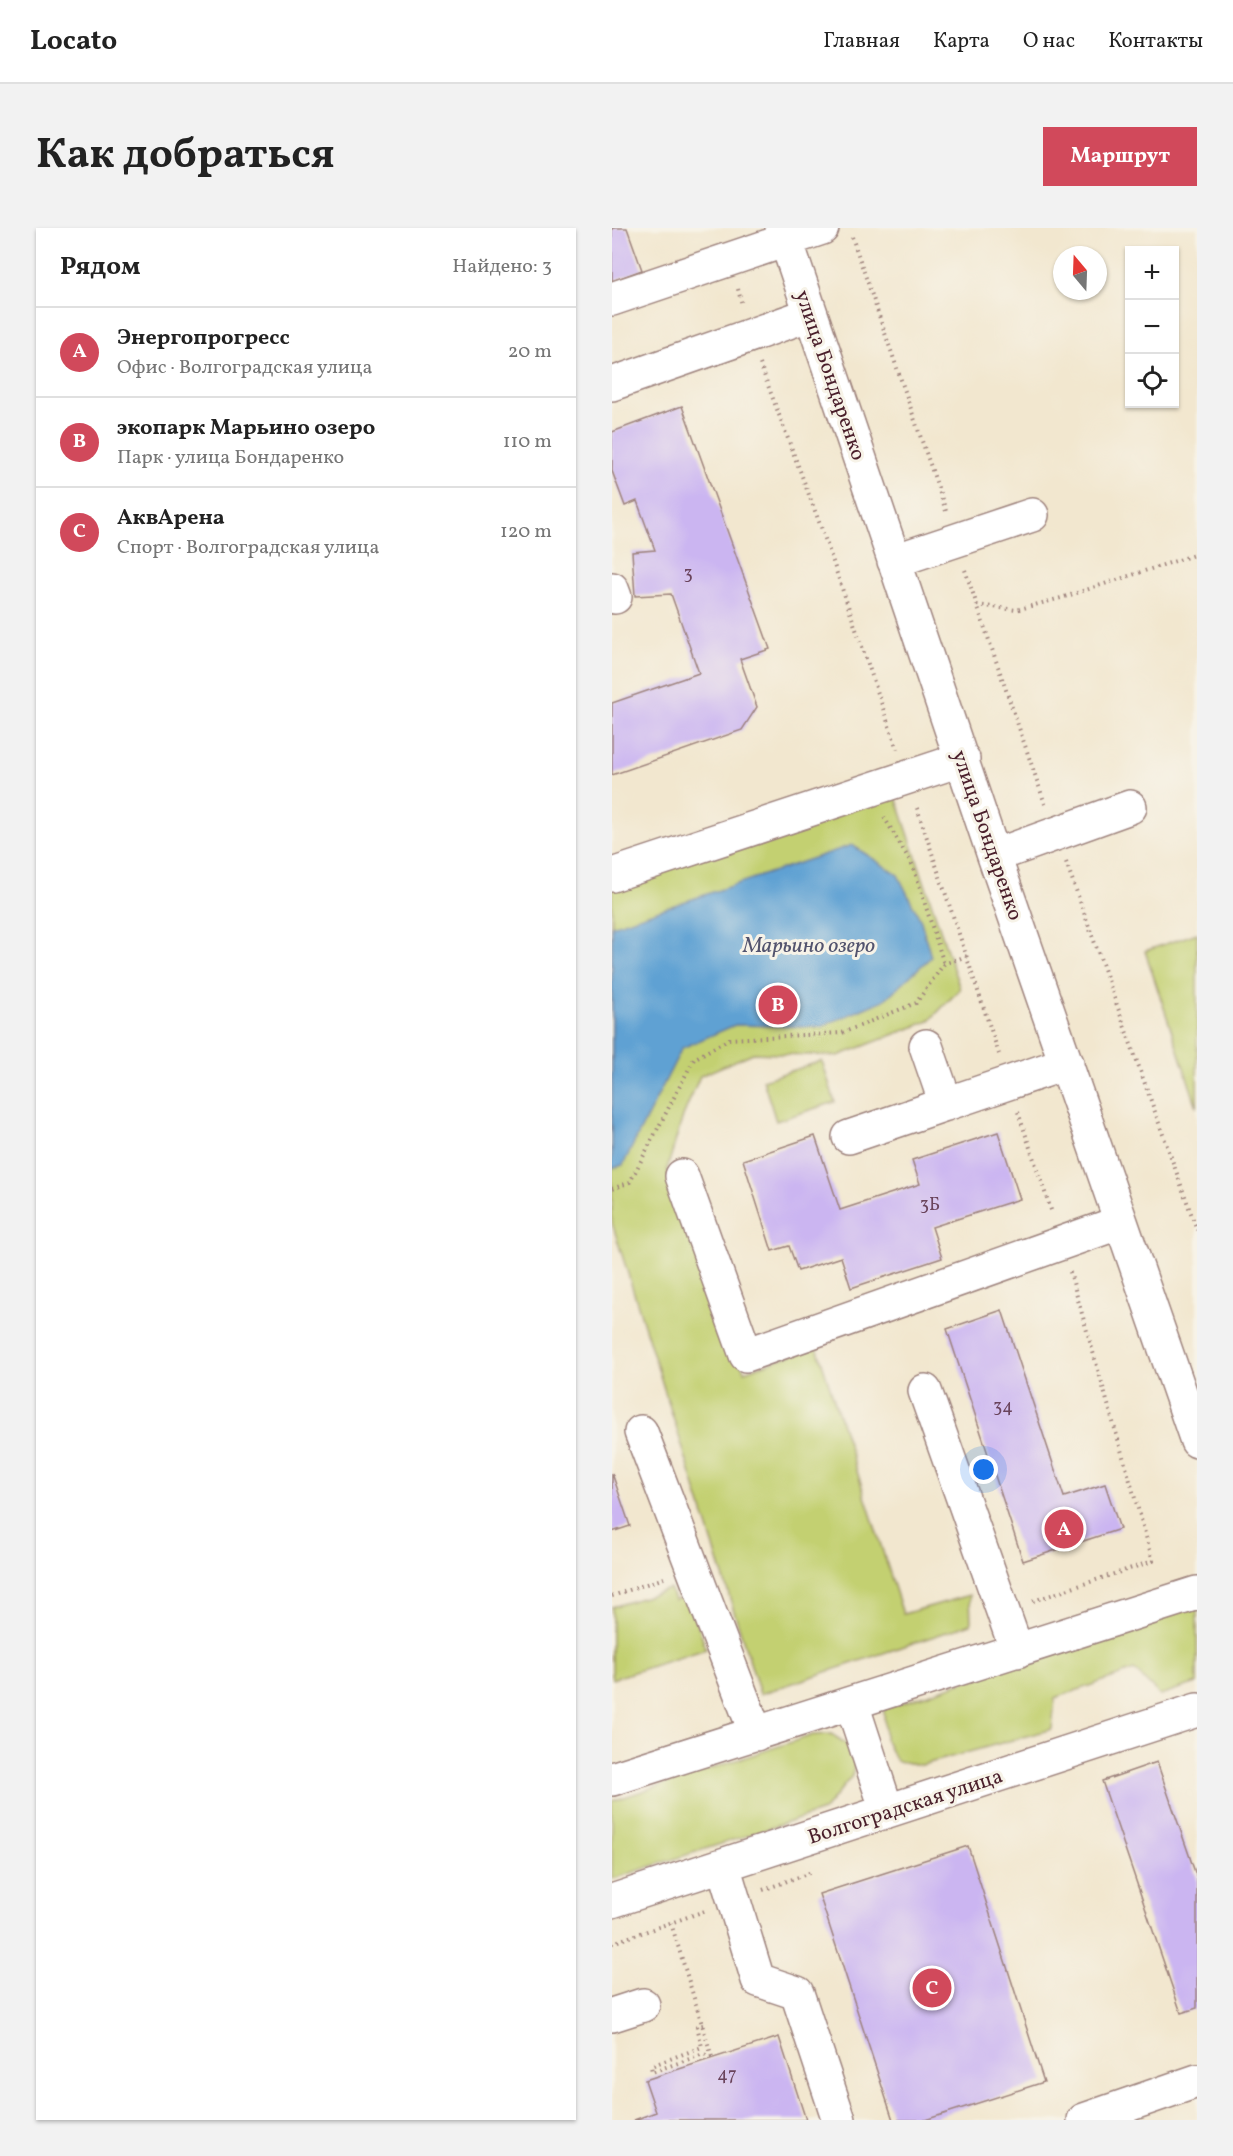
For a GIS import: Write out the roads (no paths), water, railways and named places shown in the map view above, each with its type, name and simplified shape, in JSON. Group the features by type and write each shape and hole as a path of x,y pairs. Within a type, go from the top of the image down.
{"street":[{"path":"612,299 731,260 784,234 822,228"},
{"name":"улица Бондаренко","path":"784,234 994,856 1197,1441"},
{"path":"612,384 811,314"},
{"path":"894,561 1032,515"},
{"path":"612,875 963,759"},
{"path":"994,856 1130,807"},
{"path":"926,1046 946,1104"},
{"path":"849,1137 1067,1063"},
{"path":"682,1176 746,1355 1122,1222"},
{"path":"925,1391 1017,1651"},
{"path":"641,1432 756,1734"},
{"path":"612,1779 1197,1593"},
{"path":"852,1704 887,1811"},
{"name":"Волгоградская улица","path":"612,1901 1197,1710"},
{"path":"723,1865 758,1980 797,1993 839,2120"},
{"path":"612,2015 643,2005"},
{"path":"1084,2120 1197,2081"}],"water":[{"name":"Марьино озеро","path":"852,845 898,875 921,921 931,957 884,1000 820,1027 735,1025 682,1048 623,1165 612,1169 612,926"}],"place":[{"name":"экопарк Марьино озеро","path":"778,1005"},
{"name":"Энергопрогресс","path":"1064,1529"},
{"name":"АквАрена","path":"932,1988"}]}
